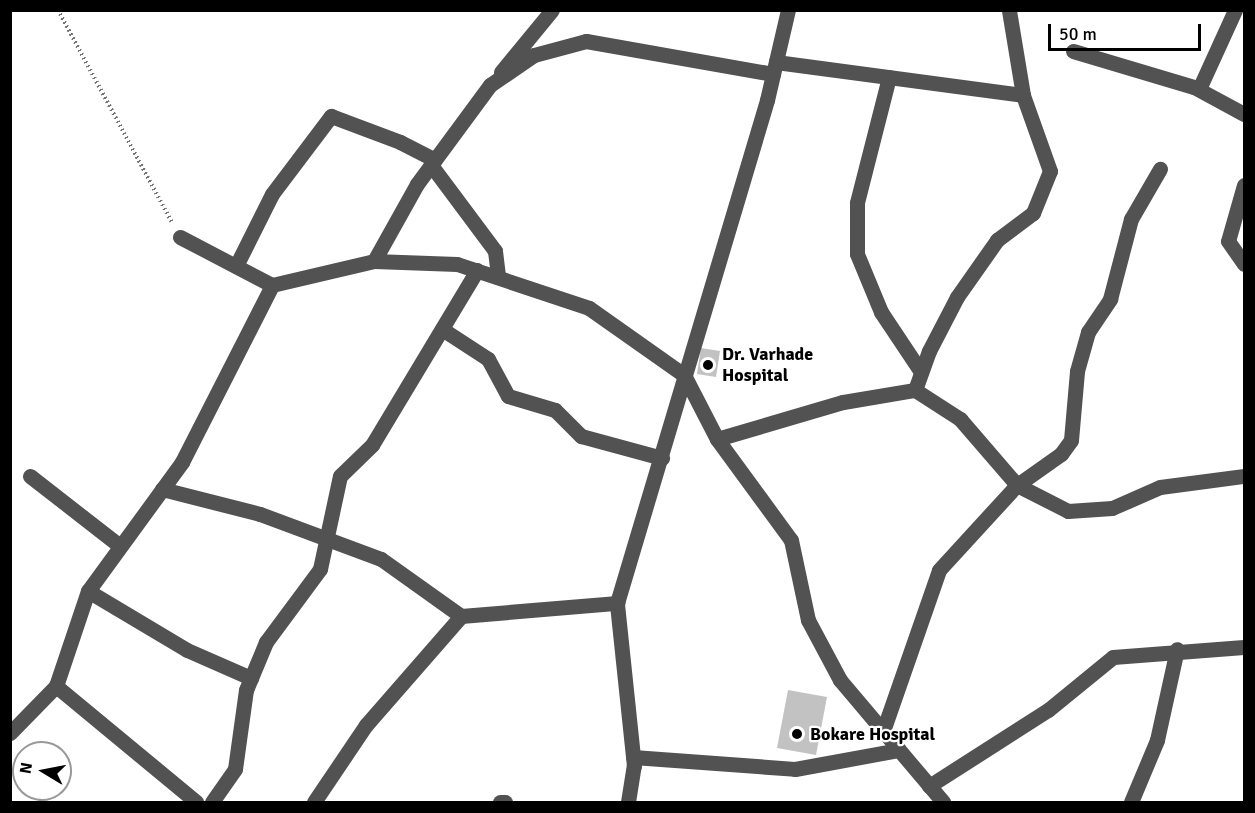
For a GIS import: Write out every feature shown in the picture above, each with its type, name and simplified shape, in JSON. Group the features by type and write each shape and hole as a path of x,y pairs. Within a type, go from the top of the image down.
{"street":[{"path":"374,261 433,163 490,86 552,10"},
{"path":"628,802 633,757 617,603 662,458 774,68 788,10"},
{"path":"915,390 921,372 957,297 997,240 1033,213 1050,171 1023,95 1008,10"},
{"path":"1199,89 1235,10"},
{"path":"490,86 534,56 586,41 774,68 889,77 1023,95"},
{"path":"1073,51 1199,89 1245,114"},
{"path":"889,77 857,203 857,254 881,312 921,372"},
{"path":"236,266 272,194 331,116 400,142 433,163 495,251 498,277"},
{"path":"883,731 939,570 1017,485 1061,454 1071,440 1077,371 1088,332 1110,300 1131,219 1160,169"},
{"path":"1245,185 1228,241 1245,264"},
{"path":"180,237 272,285 374,261 457,264 589,308 684,375 717,439 791,540 808,620 840,680 943,802"},
{"path":"212,802 235,769 246,690 266,642 320,569 340,476 372,445 477,270"},
{"path":"10,733 56,686 88,591 182,462 272,285"},
{"path":"442,329 488,359 508,396 555,410 581,436 662,458"},
{"path":"717,439 843,402 915,390 960,419 1017,485 1068,511 1112,508 1160,487 1245,476"},
{"path":"30,476 120,546"},
{"path":"162,489 260,514 381,559 461,616 617,603"},
{"path":"88,591 187,650 251,678"},
{"path":"314,802 366,725 461,616"},
{"path":"929,786 1048,710 1113,657 1177,649 1245,647"},
{"path":"1131,802 1157,740 1177,649"},
{"path":"56,686 196,802"},
{"path":"633,757 795,769 899,750"},
{"path":"500,802 505,802"}],"path":[{"path":"58,10 180,237"}],"building":[{"path":"701,348 720,351 716,377 697,374"},
{"path":"788,690 827,697 816,755 777,748"}],"place":[{"name":"Dr. Varhade Hospital","path":"708,365"},
{"name":"Bokare Hospital","path":"797,734"}]}
